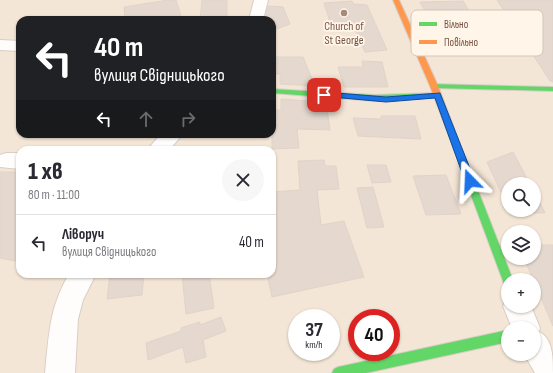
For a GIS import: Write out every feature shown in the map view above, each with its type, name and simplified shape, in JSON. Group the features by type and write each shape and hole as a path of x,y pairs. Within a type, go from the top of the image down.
{"street":[{"path":"257,16 261,0"},
{"path":"396,0 411,34"},
{"path":"0,45 16,46"},
{"path":"421,56 436,91 505,273"},
{"path":"276,90 377,99 414,98 436,91 553,88"},
{"path":"161,146 169,138"},
{"path":"60,373 64,319 71,296 81,278"},
{"path":"338,373 501,338"},
{"path":"541,356 551,373"}],"shaded area":[{"path":"0,0 553,0 553,373 0,373"}],"building":[{"path":"176,0 181,16 125,16 124,7"},
{"path":"202,0 227,0 227,16 200,16"},
{"path":"497,0 553,0 553,82 550,81 534,56 543,56 543,10 504,10"},
{"path":"352,1 353,4 367,5 387,50 365,52 353,24 331,25 324,3"},
{"path":"463,1 468,10 425,10 420,2"},
{"path":"268,6 283,7 290,24 276,29 276,16 267,16 266,13"},
{"path":"276,57 303,57 315,86 280,84 280,74 276,74"},
{"path":"362,61 382,62 388,87 344,87 338,67 363,67"},
{"path":"281,99 321,102 324,110 327,109 330,130 297,129 299,148 276,149 276,146 272,146 272,138 276,138 276,110 281,110"},
{"path":"381,116 415,116 421,139 358,136 353,118 381,119"},
{"path":"513,152 526,177 501,177 501,193 487,162"},
{"path":"324,160 325,166 336,166 339,189 317,190 321,225 344,221 364,277 272,297 268,278 276,278 276,192 300,190 298,161"},
{"path":"367,165 386,165 391,182 372,183"},
{"path":"0,172 16,172 16,261 0,258"},
{"path":"446,175 461,214 426,215 413,176"},
{"path":"373,187 384,227 367,228 357,188"},
{"path":"541,205 545,213 541,213"},
{"path":"541,245 553,245 553,326 541,298 541,273 530,273 527,265 541,265"},
{"path":"110,278 144,278 142,295 107,299"},
{"path":"182,278 210,278 214,308 186,314"},
{"path":"221,317 226,331 203,340 206,357 186,363 183,347 148,360 146,343 181,331 181,328 200,322 200,325"}],"traffic: fast":[{"path":"434,86 553,89"},
{"path":"276,91 375,98 437,95"},
{"path":"456,144 505,273"},
{"path":"338,373 501,338"}],"traffic: slow":[{"path":"396,0 411,34"},
{"path":"421,56 456,144"}],"place":[{"name":"Church of St George","path":"344,13"}],"route":[{"path":"324,95 396,99 437,95 470,181"}]}
